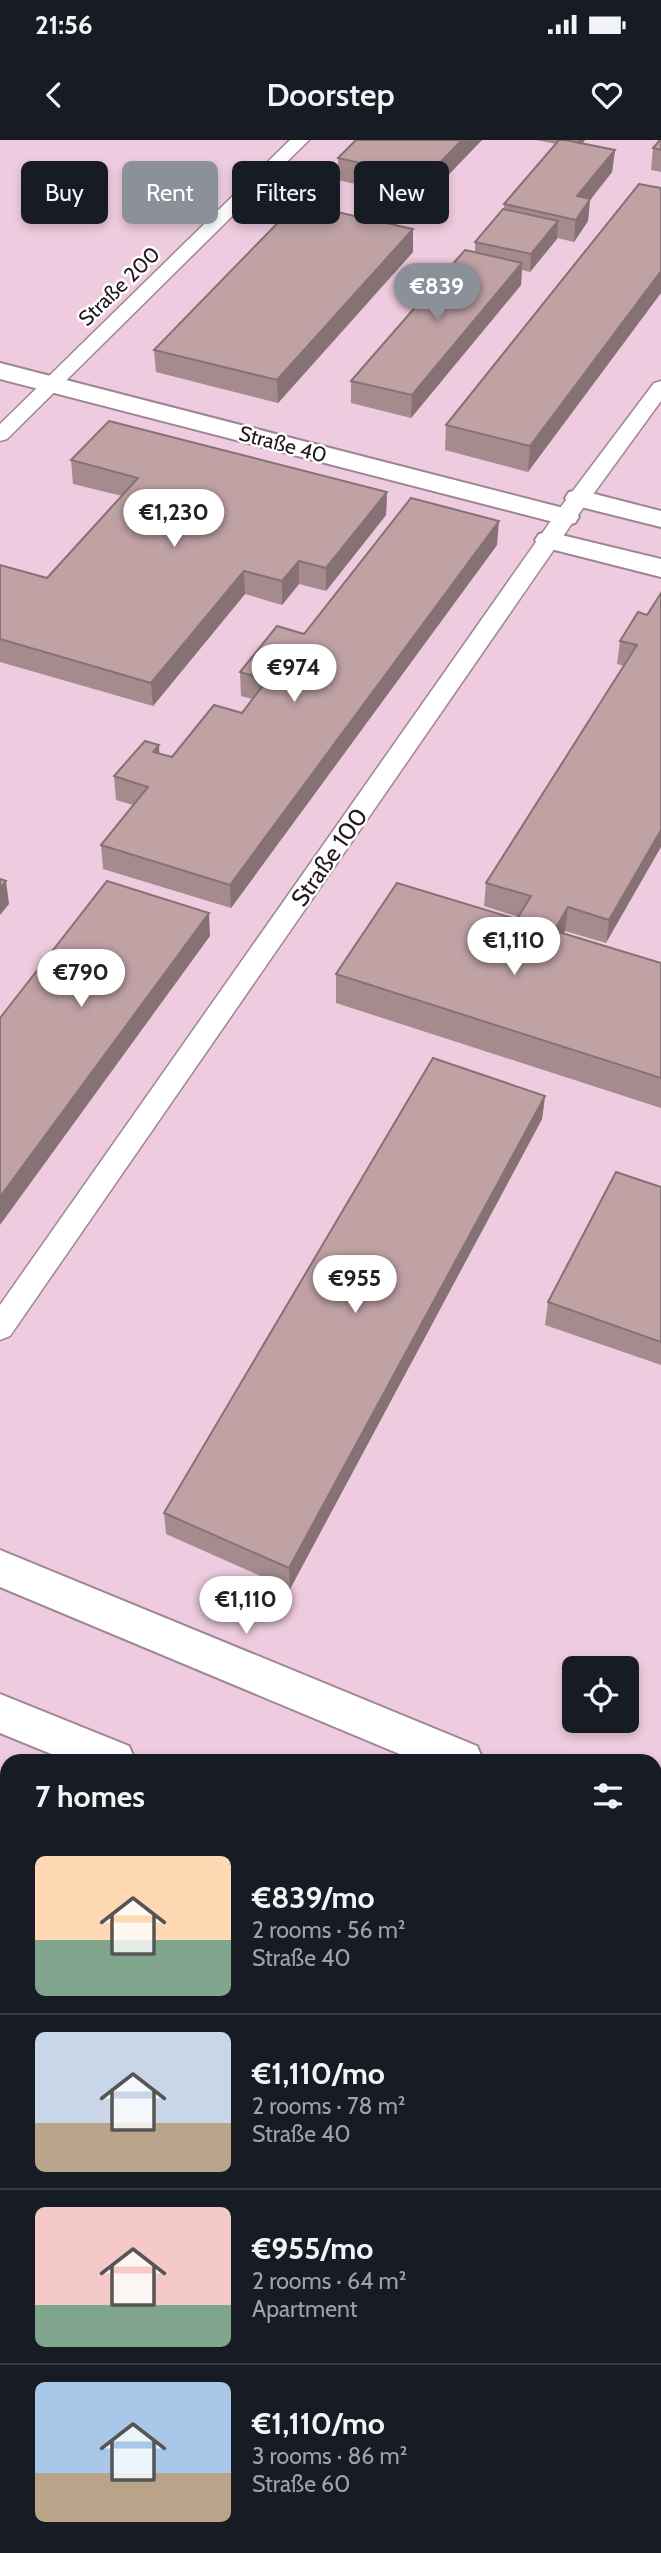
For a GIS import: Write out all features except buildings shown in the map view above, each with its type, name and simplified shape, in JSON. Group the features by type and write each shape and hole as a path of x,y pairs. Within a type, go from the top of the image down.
{"street":[{"name":"Straße 40","path":"0,371 572,508 661,519"},
{"path":"549,540 661,568"},
{"path":"0,1568 447,1754"},
{"path":"0,1713 99,1754"}],"lane":[{"name":"Straße 200","path":"0,435 300,140"},
{"name":"Straße 100","path":"0,1328 549,540 661,387"}],"shaded area":[{"path":"0,140 661,140 661,1754 0,1754"}]}
